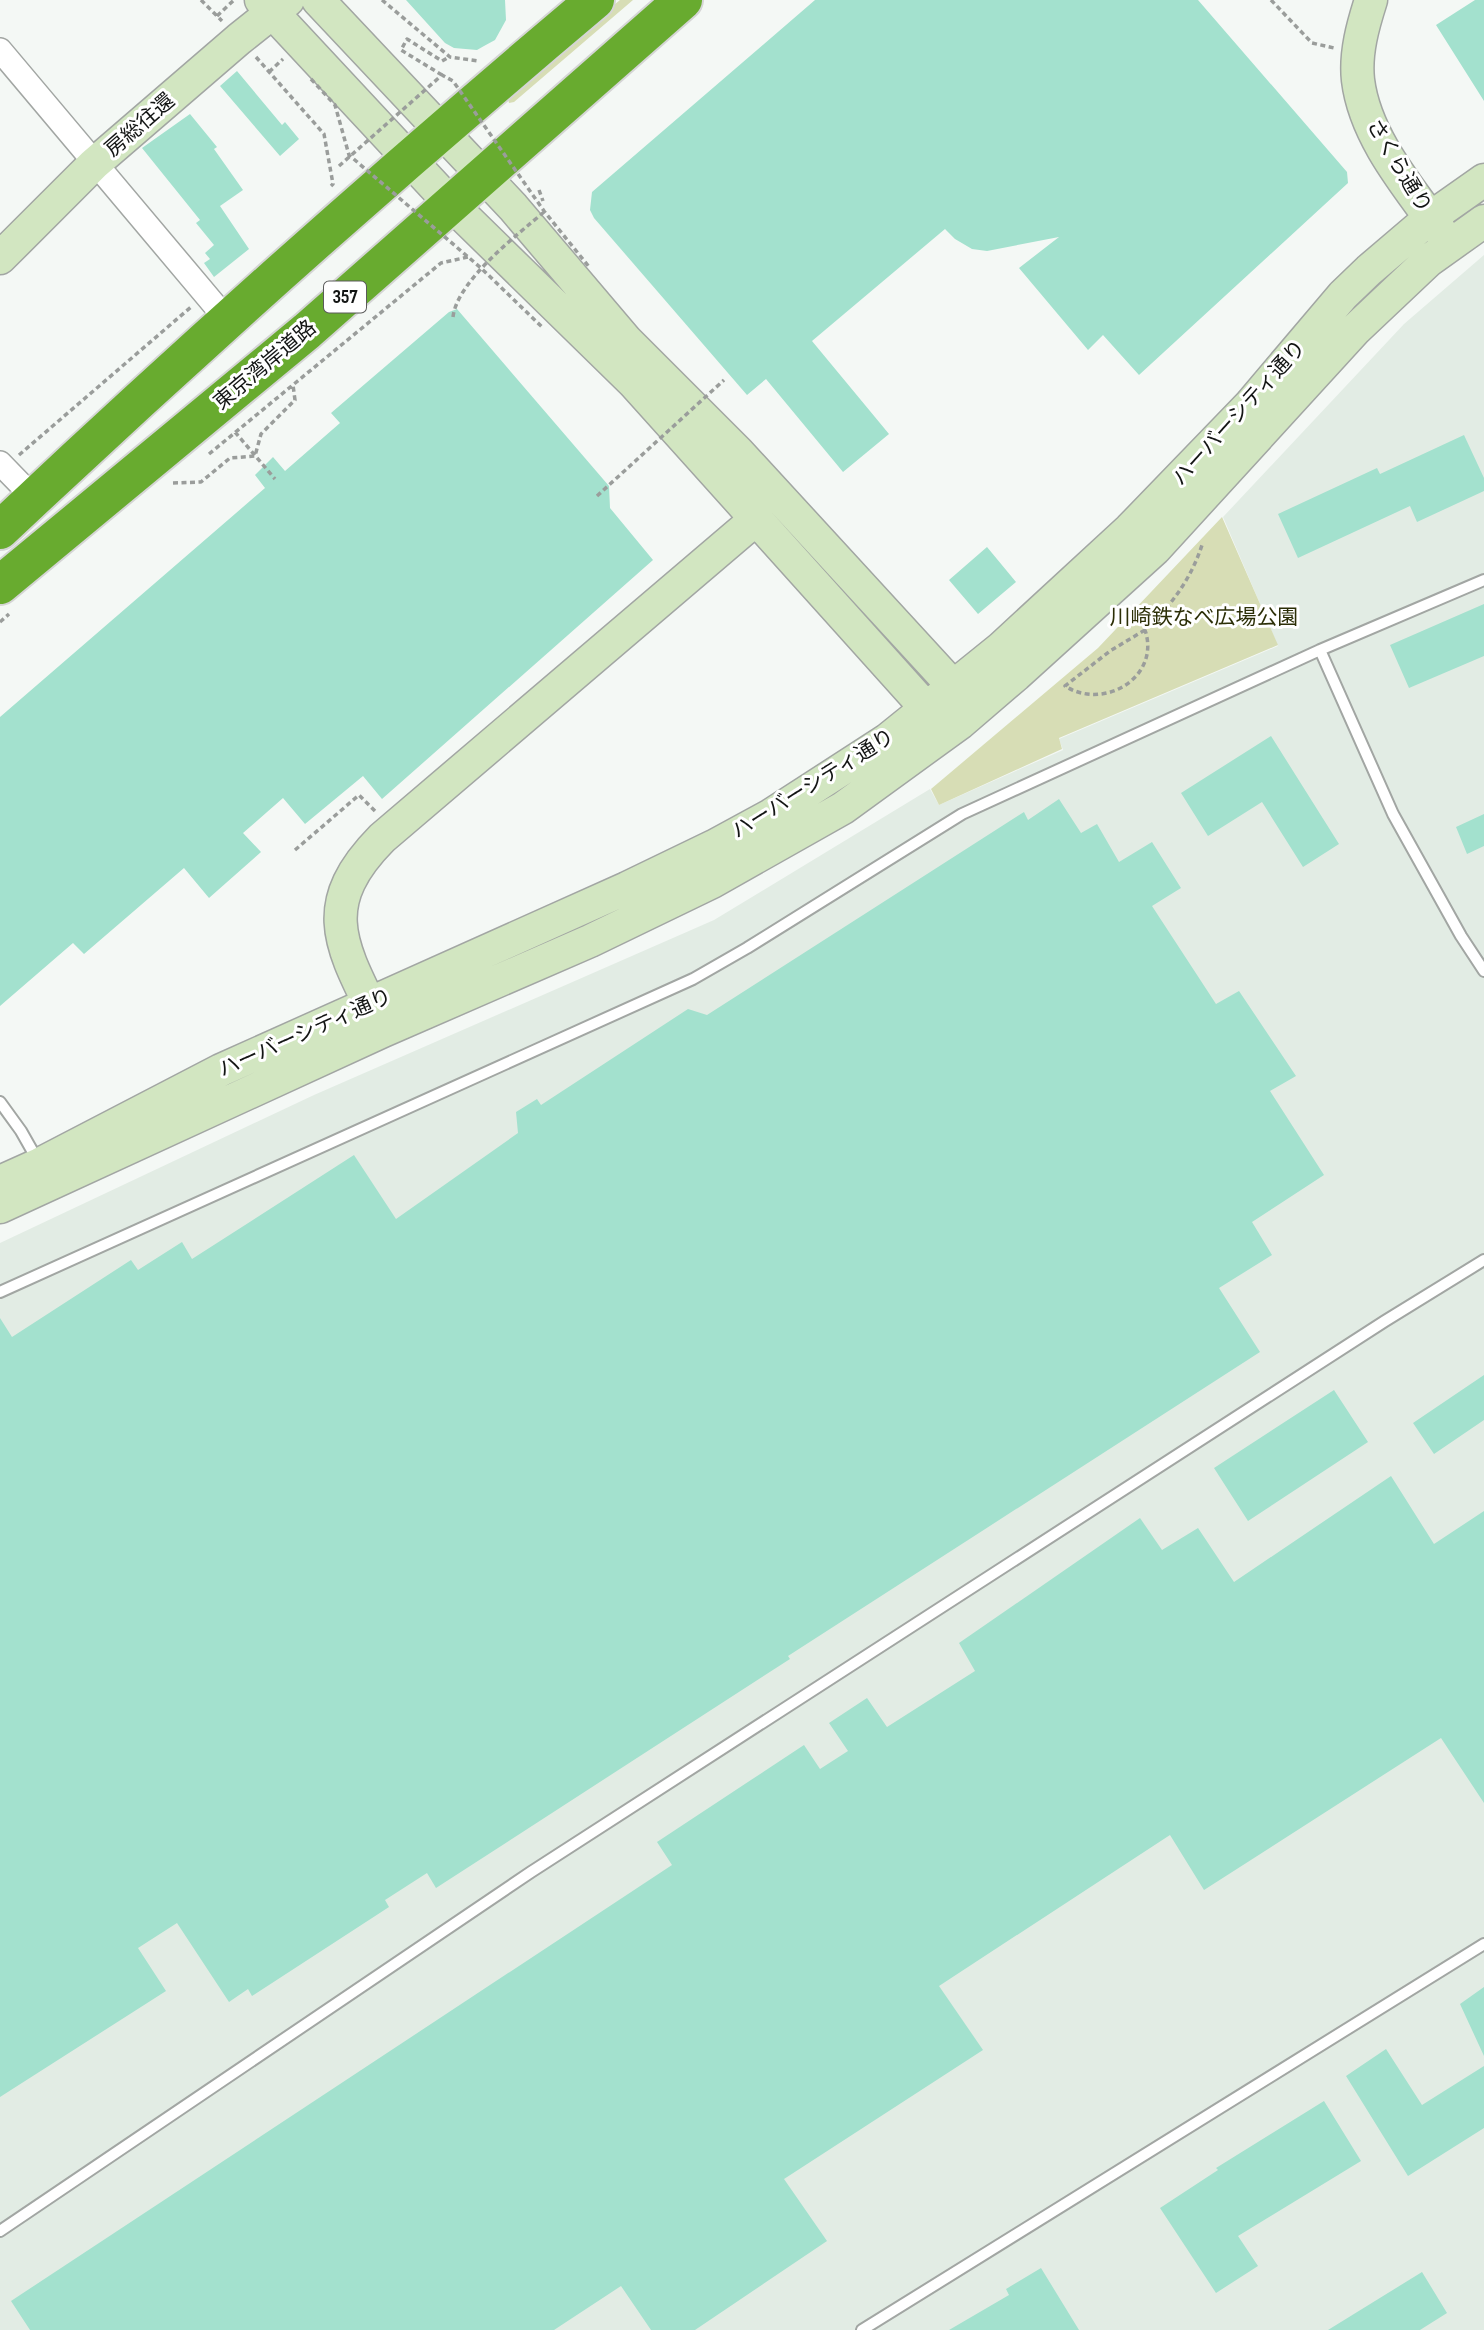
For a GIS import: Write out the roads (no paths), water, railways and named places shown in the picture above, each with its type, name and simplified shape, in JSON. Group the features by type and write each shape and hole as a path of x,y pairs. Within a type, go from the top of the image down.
{"highway":[{"path":"0,530 228,321 594,0"},
{"name":"東京湾岸道路","path":"5,599 683,0"}],"street":[{"path":"318,0 513,207 626,341 738,452 953,686 960,723"},
{"name":"さくら通り","path":"1371,0 1359,52 1358,80 1363,100 1380,142 1450,245"},
{"path":"274,4 452,205 634,383 926,708 960,723"},
{"name":"房総往還","path":"0,258 94,164 274,4"},
{"path":"0,50 228,321"},
{"name":"ハーバーシティ通り","path":"0,1182 221,1070 627,888 771,816 887,740 1001,648 1130,529 1249,407 1343,295 1430,218 1484,180"},
{"name":"ハーバーシティ通り","path":"0,1207 383,1031 590,941 712,882 843,808 960,723 1156,549 1356,328 1408,279 1484,221"},
{"path":"5,463 34,498"},
{"path":"383,1031 348,958 340,920 342,900 351,876 365,855 755,520"}],"lane":[{"path":"0,1292 692,979 747,948 962,814 1320,650 1484,580"},
{"path":"1320,650 1393,814 1461,936 1484,971"},
{"path":"0,1102 40,1164"},
{"path":"0,2231 531,1872 1305,1372 1484,1260"},
{"path":"862,2330 1484,1944"}],"park label":[{"name":"川崎鉄なべ広場公園","path":"1204,617"}]}
